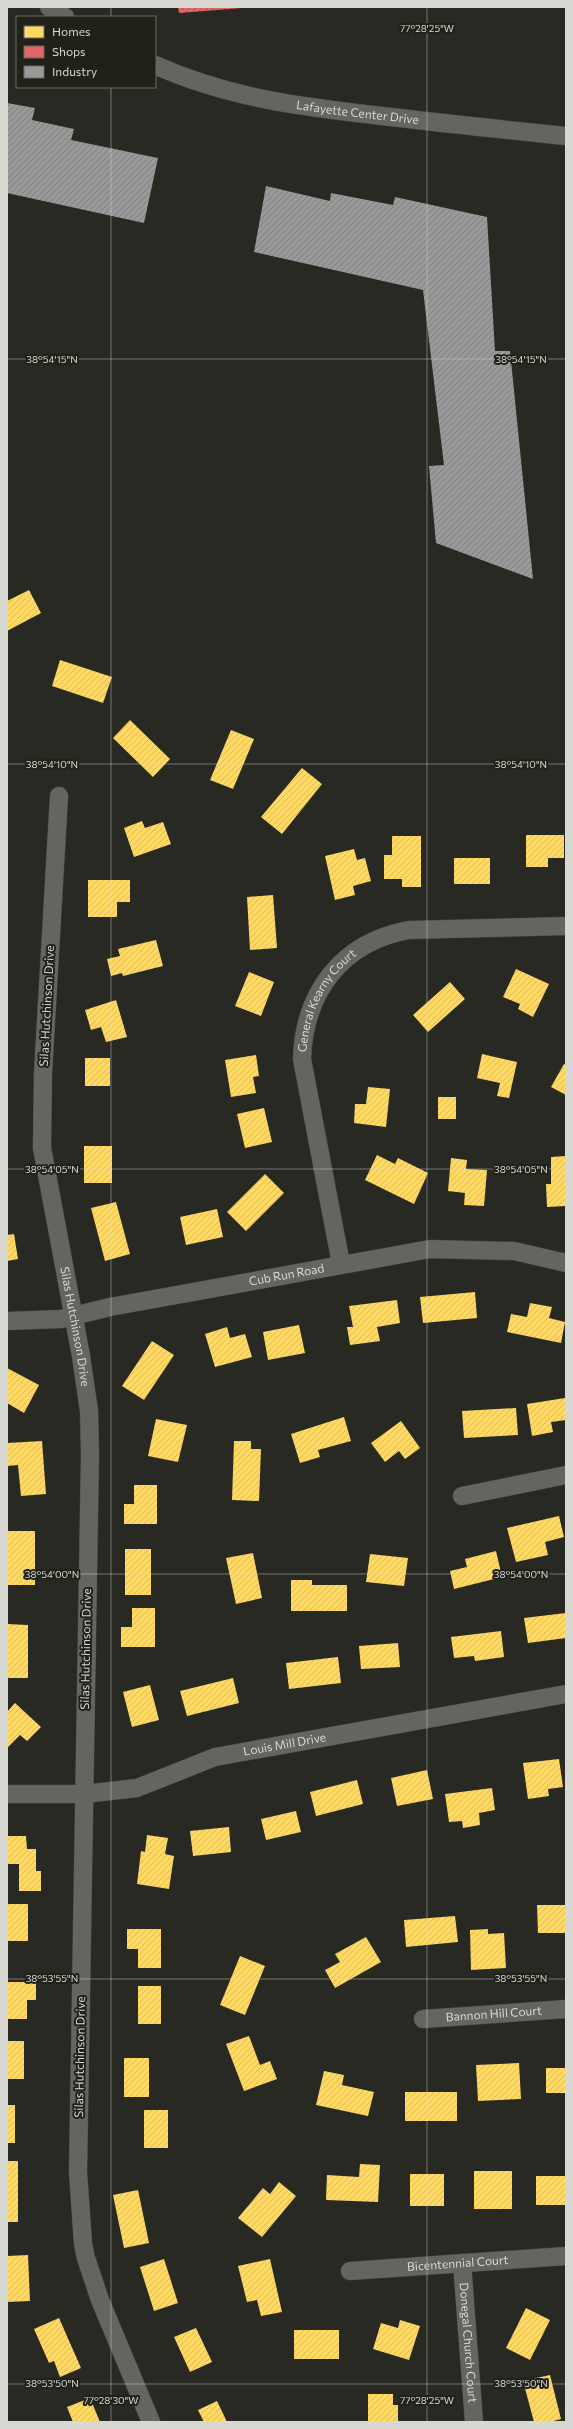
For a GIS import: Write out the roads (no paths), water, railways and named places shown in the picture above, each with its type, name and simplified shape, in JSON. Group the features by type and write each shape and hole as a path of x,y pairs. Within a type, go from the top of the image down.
{"street":[{"path":"50,7 64,16"},
{"name":"Lafayette Center Drive","path":"156,66 212,87 256,99 301,108 566,136"},
{"name":"Silas Hutchinson Drive","path":"58,796 43,1073 42,1148 74,1317 89,1410 90,1447 77,2158 83,2244 100,2300 151,2422"},
{"name":"General Kearny Court","path":"341,1264 302,1059 304,1030 312,1006 322,986 333,970 349,954 381,936 396,932 409,930 566,926"},
{"name":"Cub Run Road","path":"7,1321 74,1317 110,1307 430,1249 514,1251 566,1263"},
{"path":"462,1496 566,1475"},
{"name":"Louis Mill Drive","path":"7,1794 84,1794 137,1788 215,1757 566,1694"},
{"name":"Bannon Hill Court","path":"422,2019 566,2009"},
{"name":"Bicentennial Court","path":"350,2271 566,2256"},
{"name":"Donegal Church Court","path":"462,2263 474,2422"}]}
